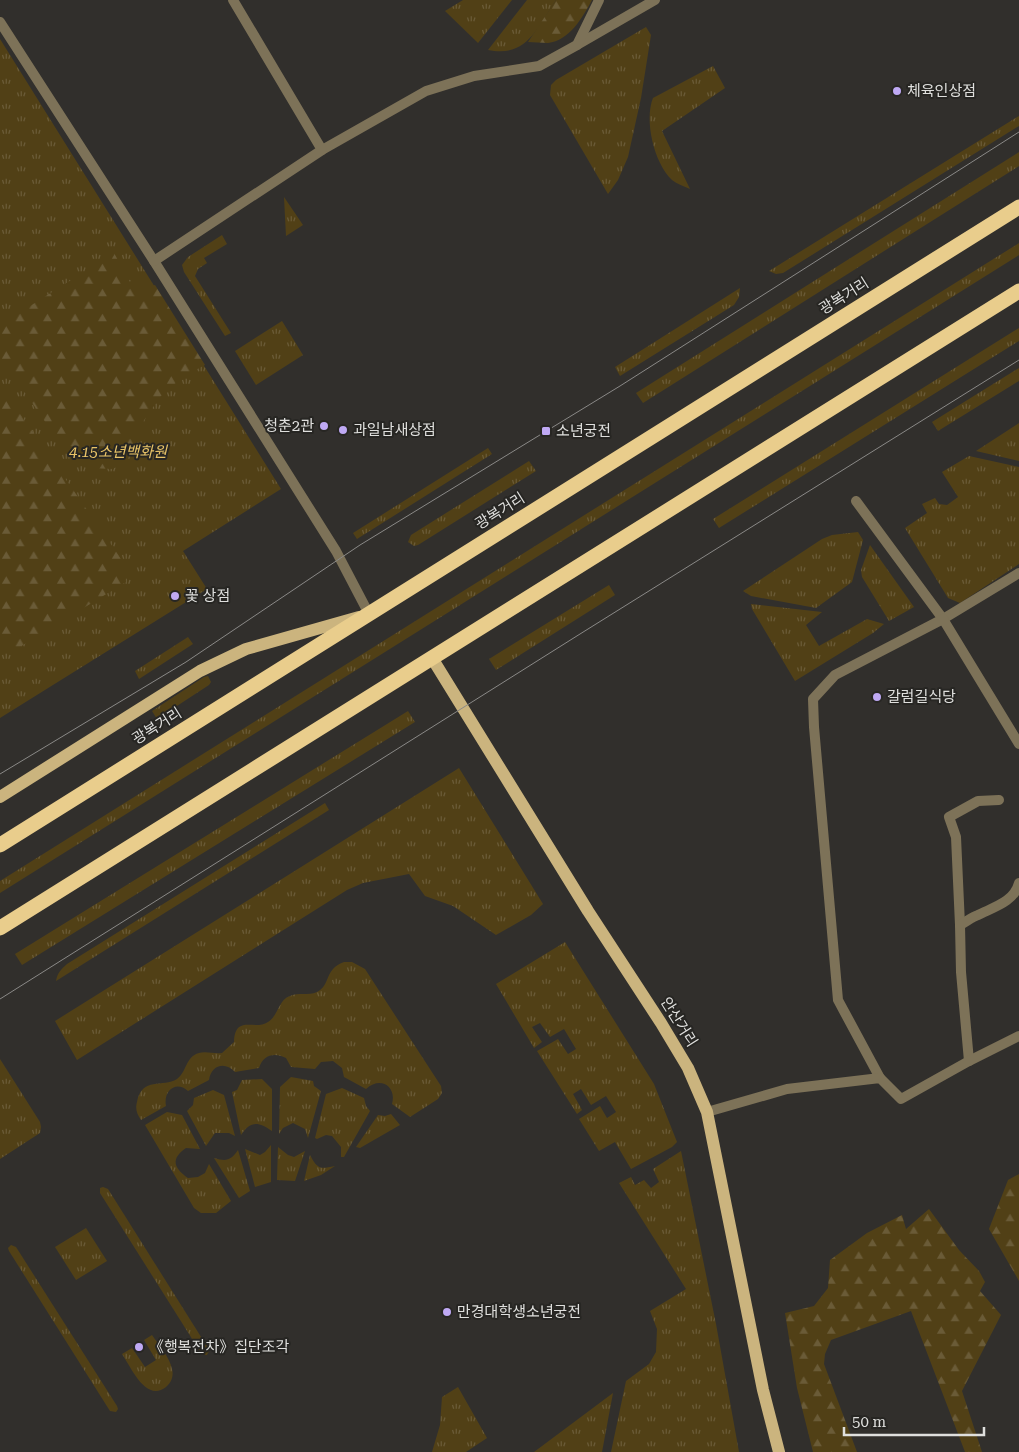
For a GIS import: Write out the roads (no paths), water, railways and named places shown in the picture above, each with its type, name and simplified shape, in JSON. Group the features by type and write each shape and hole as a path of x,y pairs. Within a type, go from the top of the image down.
{"highway":[{"name":"광복거리","path":"0,845 1019,207"},
{"path":"0,928 1019,291"}],"main road":[{"path":"0,797 200,670 246,649 369,614"},
{"name":"안산거리","path":"432,658 688,1068 707,1112 763,1390 779,1452"}],"street":[{"path":"233,0 322,150"},
{"path":"577,45 599,0"},
{"path":"154,261 322,150 426,91 474,76 539,66 654,0"},
{"path":"0,22 154,261 336,551 369,614"},
{"path":"856,501 943,619 1019,744"},
{"path":"1019,573 943,619 835,674 813,699 838,1000 880,1078 901,1099 1019,1036"},
{"path":"969,1061 961,972 956,837 949,817 978,801 999,800"},
{"path":"960,925 1006,902 1019,883"},
{"path":"707,1112 786,1089 880,1078"}],"tram line":[{"path":"0,774 186,662 360,545 620,386 1019,132"},
{"path":"0,999 1019,360"}],"place":[{"name":"체육인상점","path":"897,91"},
{"name":"청춘2관","path":"324,426"},
{"name":"과일남새상점","path":"343,430"},
{"name":"소년궁전","path":"546,431"},
{"name":"꽃 상점","path":"175,596"},
{"name":"갈럼길식당","path":"877,697"},
{"name":"만경대학생소년궁전","path":"447,1312"},
{"name":"《행복전차》집단조각","path":"139,1347"}],"park label":[{"name":"4.15소년백화원","path":"118,452"}]}
